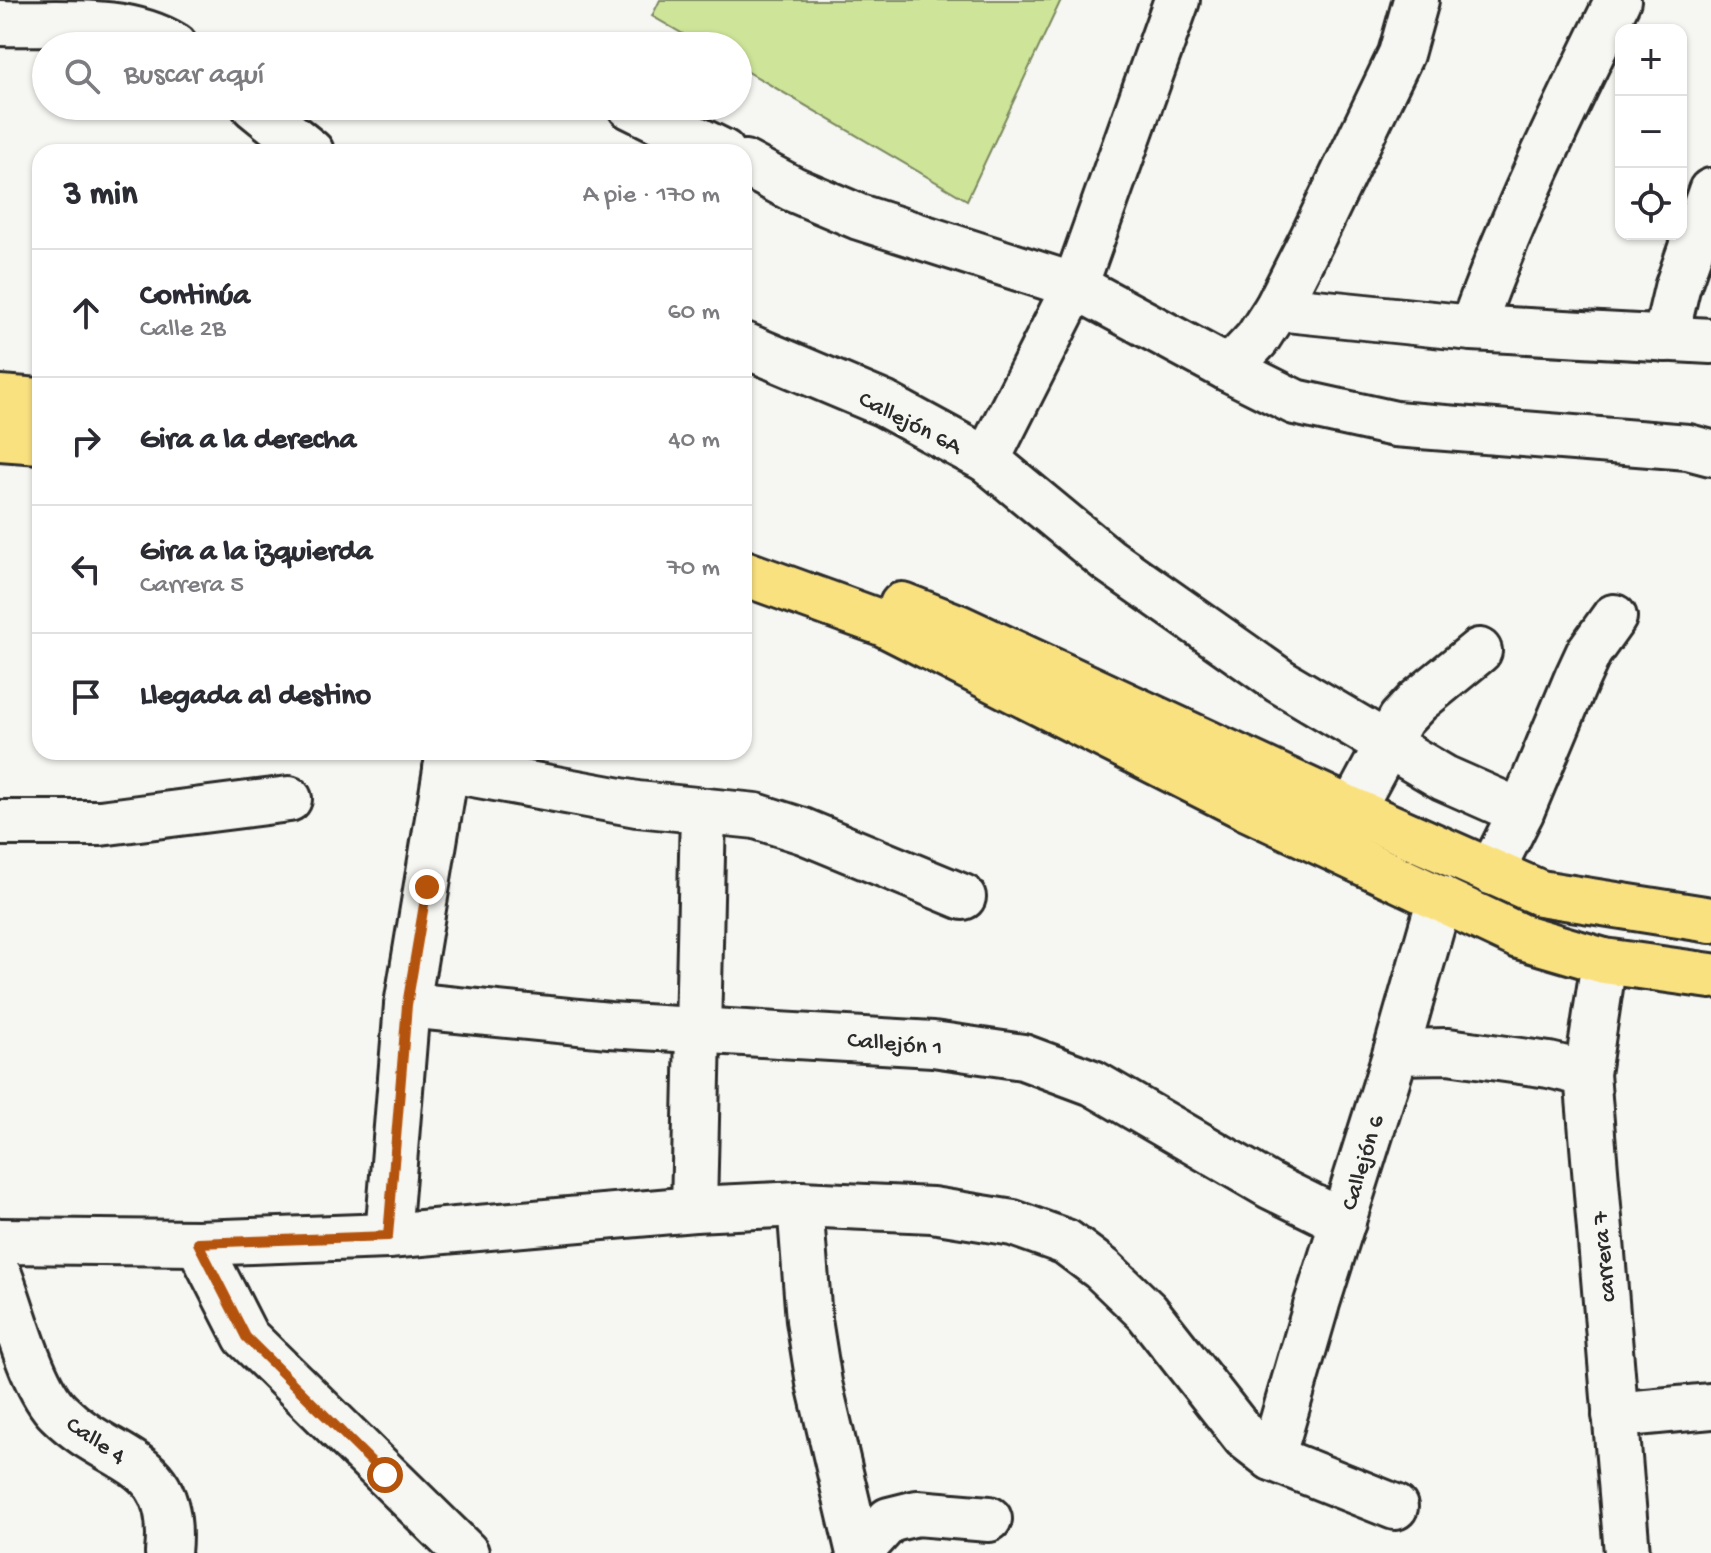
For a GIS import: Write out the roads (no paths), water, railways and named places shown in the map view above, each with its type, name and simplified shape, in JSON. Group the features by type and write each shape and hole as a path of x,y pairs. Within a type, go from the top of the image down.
{"main road":[{"path":"0,398 32,400"},
{"path":"0,438 32,440"},
{"path":"752,548 958,627 1352,810 1540,893 1711,920"},
{"path":"752,576 882,623 1243,806 1519,936 1604,961 1711,976"}],"street":[{"name":"Callejón 6A","path":"752,348 884,404 987,460 1075,286 1177,0"},
{"path":"1229,369 1257,339 1277,308 1401,54 1416,0"},
{"path":"1472,328 1494,266 1556,126 1618,0"},
{"path":"0,23 122,13 152,32"},
{"path":"271,120 301,144"},
{"path":"658,120 707,144"},
{"path":"752,167 793,189 859,217 1075,286 1295,402 1395,424 1688,447 1711,453"},
{"path":"1665,339 1681,275 1711,191"},
{"path":"1277,308 1472,328 1711,341"},
{"path":"987,460 1108,560 1280,681 1444,778 1521,812"},
{"path":"1491,872 1521,812 1589,652 1614,617"},
{"path":"1352,810 1401,719 1479,651"},
{"path":"388,1236 407,1005 447,760 637,804 756,816 803,831 963,897"},
{"path":"0,823 100,823 289,799"},
{"path":"694,1209 703,811"},
{"name":"Callejón 6","path":"1272,1458 1440,898"},
{"name":"carrera 7","path":"1604,961 1587,1074 1627,1553"},
{"name":"Callejón 1","path":"407,1005 609,1025 933,1044 1023,1057 1093,1083 1270,1186 1343,1222"},
{"path":"1396,1052 1448,1051 1549,1065 1587,1074"},
{"path":"800,1204 809,1320 819,1383 859,1553"},
{"path":"0,1241 198,1243 388,1236 694,1209 800,1204 932,1210 1013,1223 1066,1242 1102,1269 1147,1312 1245,1437 1272,1458 1395,1507"},
{"path":"198,1243 246,1337 466,1553"},
{"name":"Calle 4","path":"0,1277 40,1385 58,1413 150,1474 166,1506 168,1553"},
{"path":"1615,1415 1711,1406"},
{"path":"859,1553 889,1520 917,1513 989,1519"}]}
